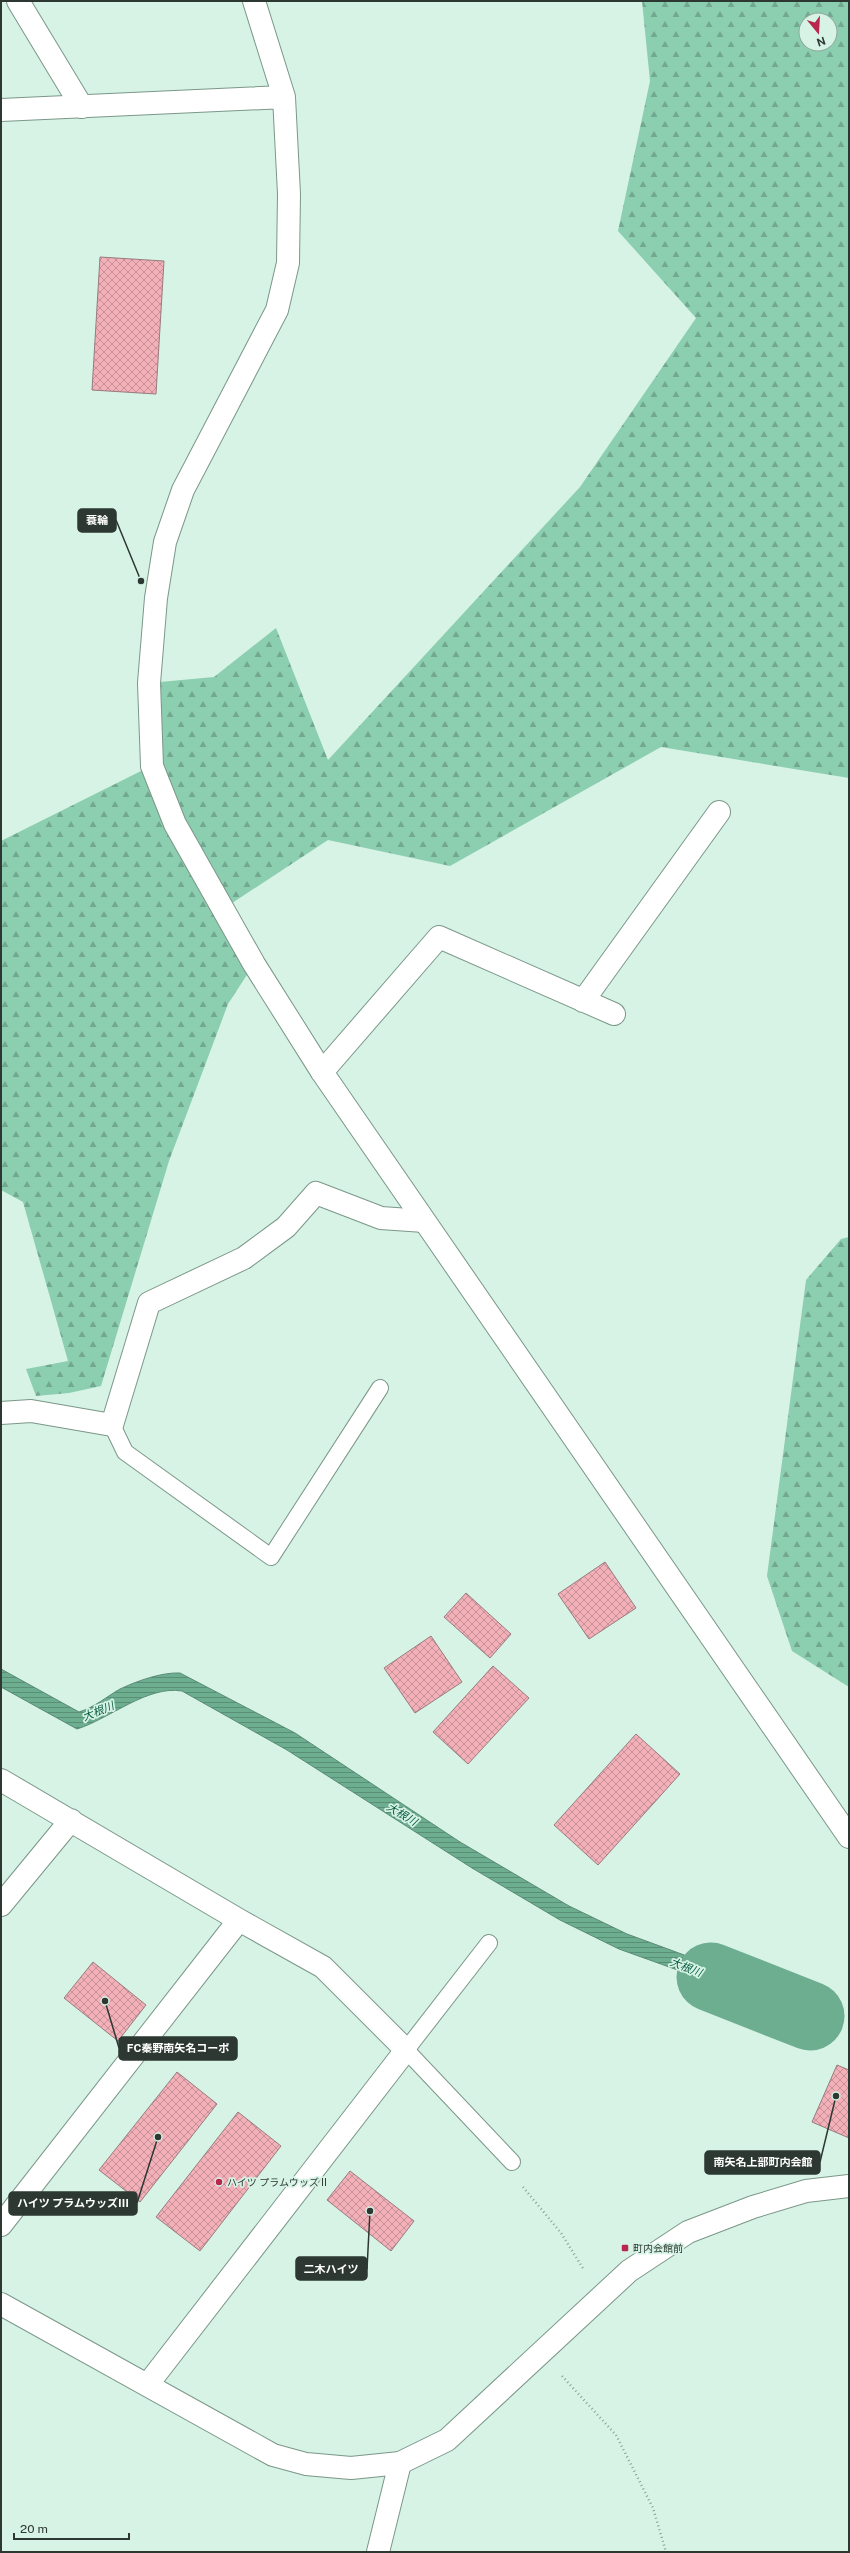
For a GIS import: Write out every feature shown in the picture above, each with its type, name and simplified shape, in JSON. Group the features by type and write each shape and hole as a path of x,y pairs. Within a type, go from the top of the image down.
{"street":[{"path":"18,1 82,107"},
{"path":"254,1 284,97 289,194 288,264 276,310 183,490 165,542 156,598 149,683 152,766 175,824 254,964 322,1072 849,1837"},
{"path":"1,110 284,97"},
{"path":"583,1000 719,812"},
{"path":"322,1072 439,937 614,1014"},
{"path":"1,1413 31,1411 112,1425 149,1303 244,1258 286,1227 316,1193 381,1218 424,1221"},
{"path":"1,1780 238,1920 323,1967 406,2050 148,2384"},
{"path":"1,1905 71,1820"},
{"path":"1,2225 238,1920"},
{"path":"1,2304 148,2384 273,2455 306,2464 351,2468 400,2463 447,2440 629,2271 688,2232 753,2207 806,2191 849,2186"},
{"path":"378,2552 400,2463"}],"lane":[{"path":"112,1425 125,1452 271,1557 380,1388"},
{"path":"489,1943 406,2050 512,2162"}],"path":[{"path":"518,2182 561,2233 585,2272"},
{"path":"542,2353 616,2435 653,2508 666,2552"}],"green space":[{"path":"642,1 849,1 849,778 661,747 450,866 328,840 223,909 254,964 228,1004 169,1161 101,1386 69,1393 36,1396 26,1369 68,1361 23,1202 1,1190 1,841 151,766 149,683 214,677 276,628 328,760 580,487 696,318 618,231 650,81"},
{"path":"849,1237 849,1687 792,1651 767,1576 806,1280 841,1239"}],"water":[{"path":"1,1669 79,1712 95,1705 120,1689 134,1683 165,1674 180,1673 295,1733 460,1842 569,1906 627,1934 804,1999 800,2014 619,1949 560,1920 472,1868 287,1750 182,1691 169,1690 142,1698 77,1729 1,1687"}],"building":[{"path":"100,257 164,261 156,394 92,390"},
{"path":"605,1562 636,1608 589,1639 558,1594"},
{"path":"466,1593 511,1634 490,1658 444,1617"},
{"path":"431,1636 462,1682 415,1713 384,1668"},
{"path":"493,1666 529,1698 468,1764 433,1732"},
{"path":"636,1734 680,1774 598,1865 554,1825"},
{"path":"93,1962 146,2005 118,2041 64,1998"},
{"path":"837,2065 849,2070 849,2138 812,2122"},
{"path":"177,2072 217,2104 140,2202 99,2170"},
{"name":"ハイツ プラムウッズⅡ","path":"238,2112 281,2146 200,2251 156,2217"},
{"path":"350,2171 414,2221 391,2251 327,2200"}],"waterway":[{"name":"大根川","path":"711,1977 810,2016"}],"place":[{"name":"蓑輪","path":"141,581"},
{"name":"FC秦野南矢名コーポ","path":"105,2001"},
{"name":"南矢名上部町内会館","path":"836,2096"},
{"name":"ハイツ プラムウッズⅢ","path":"158,2137"},
{"name":"ハイツ プラムウッズⅡ","path":"219,2182"},
{"name":"二木ハイツ","path":"370,2211"},
{"name":"町内会館前","path":"625,2248"}]}
